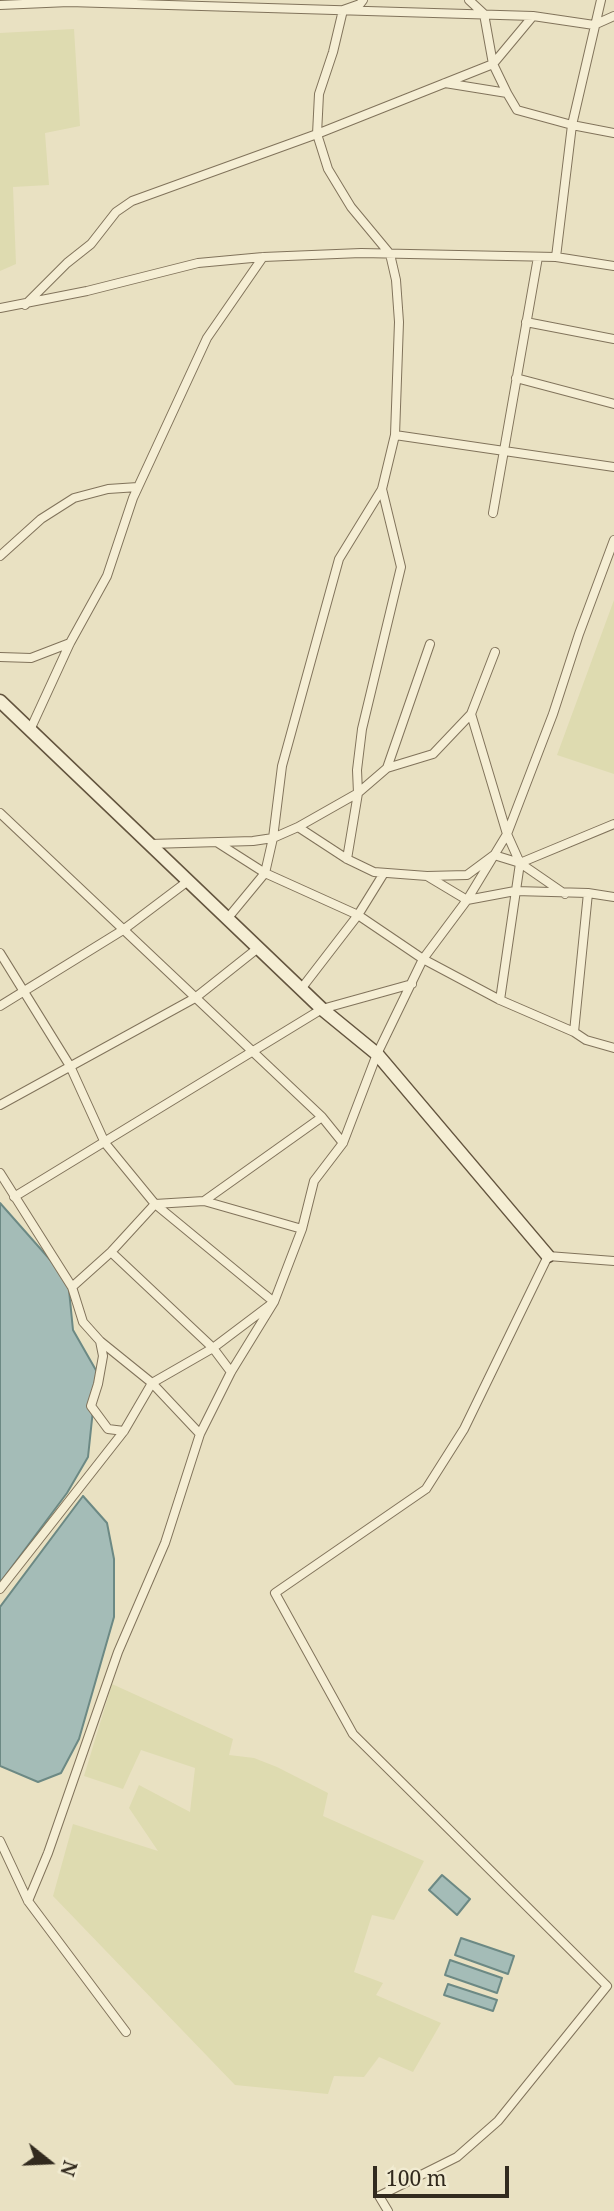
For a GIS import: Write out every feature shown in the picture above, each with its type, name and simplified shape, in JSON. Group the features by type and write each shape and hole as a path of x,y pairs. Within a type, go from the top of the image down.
{"street":[{"path":"342,10 363,0"},
{"path":"469,0 484,14 493,64 517,110 614,133"},
{"path":"556,257 572,125 601,0"},
{"path":"3,3 299,4 342,10 534,16 594,25 614,16"},
{"path":"227,919 265,873 282,766 339,559 382,489 395,435 399,322 396,280 390,254 351,207 328,169 317,134 319,94 333,52 342,10"},
{"path":"25,305 90,244 116,212 132,201 317,134 493,64 534,16"},
{"path":"444,83 507,93"},
{"path":"0,308 25,305 198,263 263,257 390,254 556,257 614,266"},
{"path":"30,730 70,643 107,576 132,498 207,338 263,257"},
{"path":"493,513 538,257"},
{"path":"526,322 614,339"},
{"path":"516,378 614,404"},
{"path":"395,435 614,467"},
{"path":"0,556 41,519 74,498 108,489 138,487"},
{"path":"347,859 358,793 357,770 362,729 401,567 382,489"},
{"path":"28,1900 48,1853 118,1653 165,1543 200,1434 231,1372 274,1302 302,1229 314,1181 342,1143 377,1054 423,959 467,900 506,834 554,714 579,634 614,540"},
{"path":"0,657 30,658 70,643"},
{"path":"387,768 430,644"},
{"path":"149,844 218,843 272,838 299,827 358,793 387,768 433,754 471,714 495,652"},
{"path":"0,701 322,1009 377,1054 548,1256 614,1261"},
{"path":"471,714 506,834 520,863 500,1000"},
{"path":"0,813 322,1117 342,1143"},
{"path":"520,863 614,824"},
{"path":"299,827 347,859 374,872 427,876 467,875 494,855"},
{"path":"218,843 265,873 358,915 423,959 500,1000 574,1031 586,1040 614,1048"},
{"path":"494,855 520,863 565,894"},
{"path":"301,989 358,915 384,873"},
{"path":"427,876 467,900 515,891 588,893 614,897"},
{"path":"0,1006 123,930 188,881"},
{"path":"574,1031 588,893"},
{"path":"0,1105 195,998 258,948"},
{"path":"0,953 70,1066 105,1143 155,1204 274,1302"},
{"path":"14,1197 322,1009 412,984"},
{"path":"204,1201 322,1117"},
{"path":"0,1173 72,1287 83,1322 100,1341 152,1383 200,1434"},
{"path":"72,1287 111,1252 155,1204 204,1201 302,1229"},
{"path":"111,1252 213,1348 231,1372"},
{"path":"387,2211 379,2196 457,2157 498,2121 607,1986 353,1734 275,1593 426,1489 464,1429 548,1256"},
{"path":"0,1588 124,1431 152,1383 213,1348 274,1302"},
{"path":"100,1341 103,1356 99,1384 91,1406 108,1429 124,1431"},
{"path":"0,1841 28,1900 126,2032"}],"shaded area":[{"path":"74,29 80,126 45,133 49,185 13,187 16,264 0,271 0,33"},
{"path":"614,600 614,774 557,755"},
{"path":"112,1684 233,1739 229,1755 254,1758 328,1793 323,1816 424,1861 394,1920 372,1915 354,1972 383,1983 376,1995 441,2023 413,2072 379,2057 364,2077 334,2076 328,2094 235,2085 53,1896 73,1824 158,1851 129,1808 139,1785 190,1812 195,1768 141,1750 123,1789 84,1776"}],"water":[{"path":"0,1203 68,1280 73,1330 97,1372 88,1457 67,1493 0,1583"},
{"path":"83,1496 107,1523 114,1559 114,1617 79,1739 61,1773 38,1782 0,1766 0,1607"},
{"path":"442,1875 470,1899 457,1915 429,1890"},
{"path":"461,1938 514,1956 508,1974 455,1955"},
{"path":"450,1960 502,1978 497,1993 445,1975"},
{"path":"448,1984 497,2000 493,2011 444,1995"}]}
